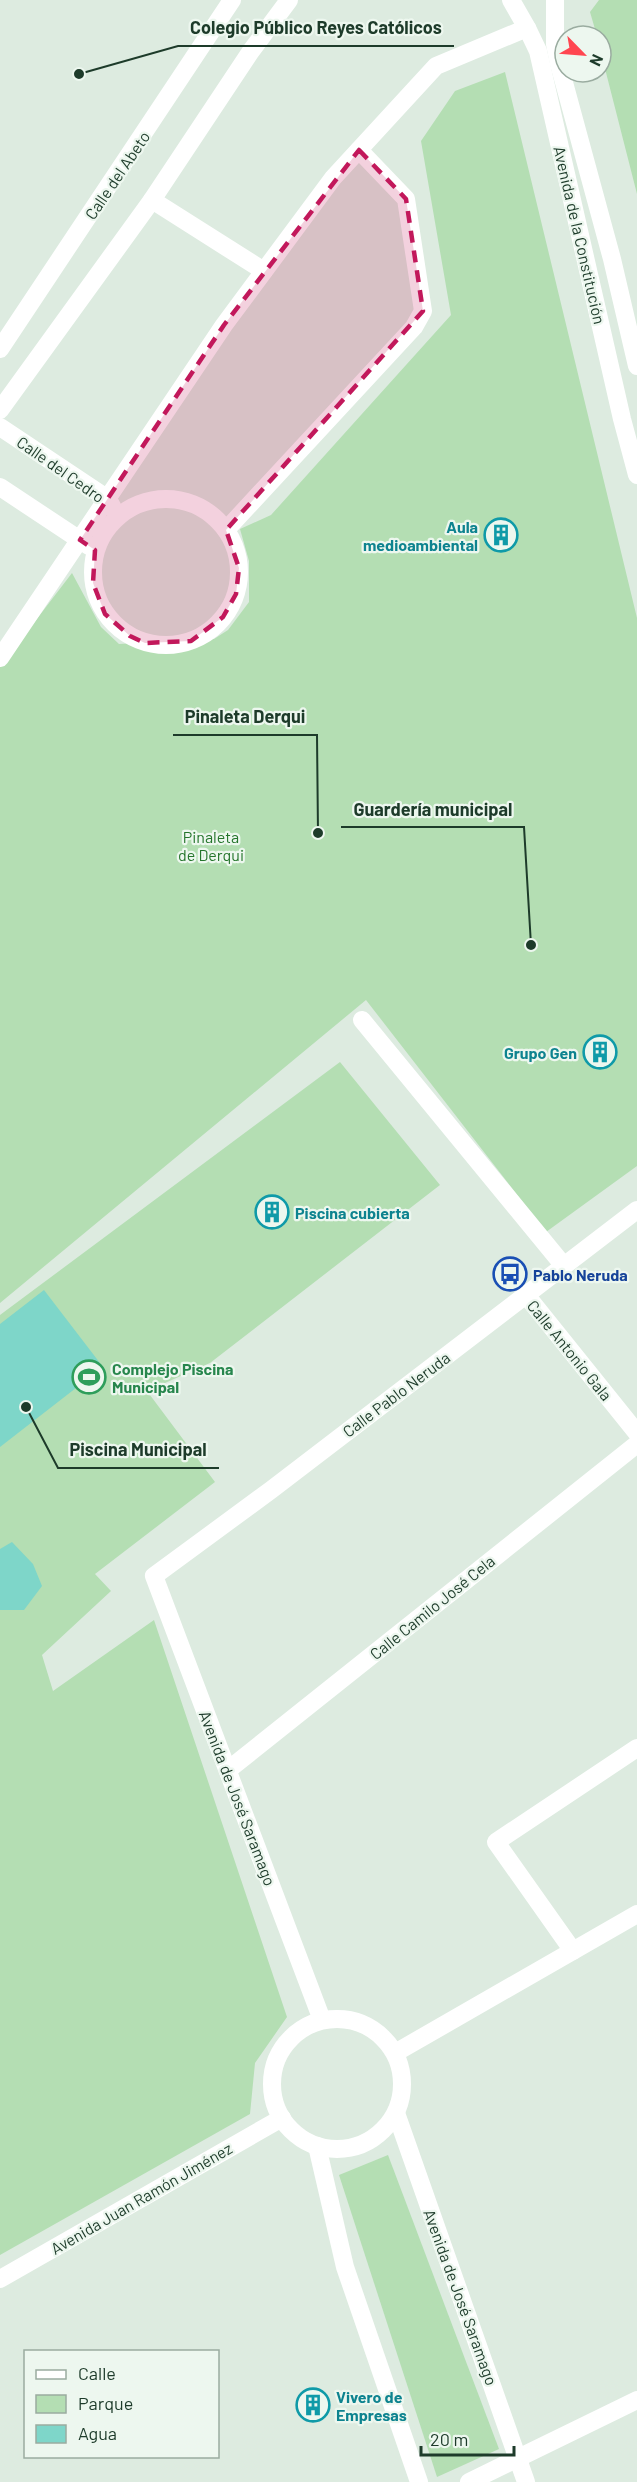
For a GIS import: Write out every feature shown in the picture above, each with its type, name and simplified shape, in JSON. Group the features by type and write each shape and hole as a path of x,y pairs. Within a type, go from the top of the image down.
{"street":[{"name":"Calle del Abeto","path":"0,349 232,0"},
{"path":"0,410 152,200 251,51 289,0"},
{"name":"Avenida de la Constitución","path":"511,0 527,28 540,62 637,475"},
{"name":"Avenida de la Constitución","path":"555,0 555,44 559,64 612,259 637,366"},
{"path":"0,658 88,545 118,516 141,502 168,498 195,504 218,520 233,542 239,568 239,581 230,607 214,627 203,635 178,645 162,646 130,636 105,614 93,583 88,545 108,500 224,325 333,178 436,66 527,28"},
{"path":"226,530 414,327 423,311 406,199 359,150"},
{"path":"152,200 264,271"},
{"name":"Calle del Cedro","path":"0,427 108,500 118,516"},
{"path":"0,487 88,545"},
{"path":"362,1020 564,1266"},
{"name":"Calle Pablo Neruda","path":"154,1576 271,1490 637,1210"},
{"name":"Calle Antonio Gala","path":"526,1295 637,1432"},
{"name":"Calle Camilo José Cela","path":"228,1770 637,1444"},
{"name":"Avenida de José Saramago","path":"154,1576 322,2020"},
{"path":"573,1951 496,1842 637,1748"},
{"path":"395,2054 637,1914"},
{"path":"343,2019 364,2024 382,2036 395,2054 401,2073 402,2093 396,2113 385,2128 370,2140 353,2147 335,2149 317,2146 297,2135 282,2118 274,2099 273,2079 278,2059 288,2042 303,2028 322,2020 343,2019"},
{"name":"Avenida de José Saramago","path":"396,2113 526,2482"},
{"name":"Avenida Juan Ramón Jiménez","path":"0,2279 282,2118"},
{"path":"317,2146 345,2267 419,2482"},
{"path":"470,2482 637,2400"}],"highlighted area":[{"path":"359,150 406,199 423,311 226,530 239,568 236,594 223,617 191,641 145,643 130,636 105,614 93,583 95,550 80,540 224,325"}],"green space":[{"path":"599,0 637,0 637,194 609,84 613,84 613,24 594,24 590,12"},
{"name":"Pinaleta de Derqui","path":"505,72 637,618 637,1166 546,1232 366,1000 0,1303 0,667 72,573 101,627 119,644 214,639 228,630 249,602 249,561 240,529 271,515 451,315 421,141 455,91"},
{"path":"340,1062 440,1185 210,1363 147,1391 215,1482 95,1574 111,1591 42,1655 53,1691 154,1620 287,2017 255,2063 250,2114 0,2255 0,1315"},
{"path":"388,2155 499,2449 437,2477 339,2175"}],"water":[{"path":"44,1290 103,1367 0,1447 0,1324"},
{"path":"12,1542 33,1564 42,1586 24,1610 0,1610 0,1549"}],"place":[{"name":"Colegio Público Reyes Católicos","path":"79,74"},
{"name":"Aula medioambiental","path":"501,535"},
{"name":"Pinaleta Derqui","path":"318,833"},
{"name":"Guardería municipal","path":"531,945"},
{"name":"Grupo Gen","path":"600,1052"},
{"name":"Piscina cubierta","path":"272,1212"},
{"name":"Pablo Neruda","path":"510,1274"},
{"name":"Complejo Piscina Municipal","path":"89,1377"},
{"name":"Piscina Municipal","path":"26,1407"},
{"name":"Vivero de Empresas","path":"313,2405"}]}
